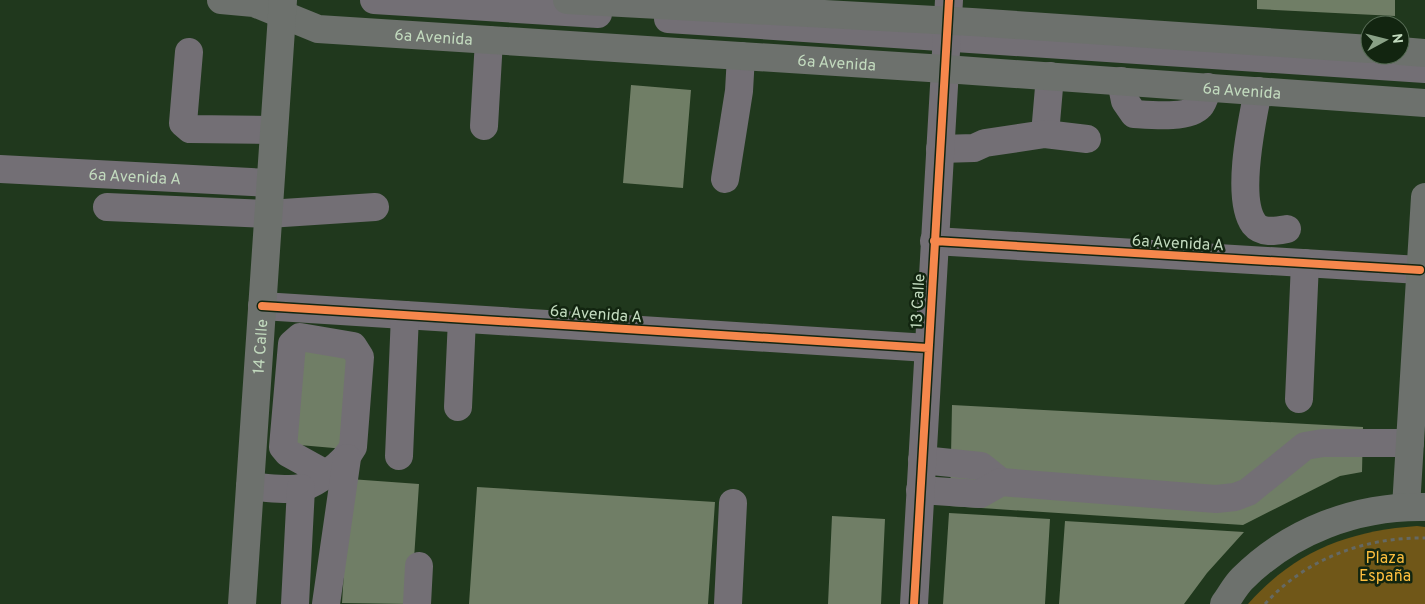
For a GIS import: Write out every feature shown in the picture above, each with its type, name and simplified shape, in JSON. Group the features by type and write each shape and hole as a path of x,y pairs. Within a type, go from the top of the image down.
{"main road":[{"path":"568,0 948,19 1360,48"},
{"path":"256,3 279,50"},
{"name":"6a Avenida","path":"256,3 318,29 1050,76 1425,103"},
{"name":"14 Calle","path":"242,604 279,50 256,3"},
{"path":"1410,52 1425,53"},
{"path":"1224,604 1242,579 1290,540 1347,516 1415,507 1410,443 1425,196"}],"street":[{"path":"374,0 948,19 1425,68"},
{"name":"13 Calle","path":"914,604 948,19"},
{"path":"484,126 489,40"},
{"path":"188,52 183,123 190,129 274,130"},
{"path":"725,179 739,91 740,56"},
{"path":"1045,134 1050,76"},
{"path":"1258,91 1248,147 1245,181 1247,204 1254,224 1263,230 1287,229"},
{"path":"940,148 974,148 985,143 1045,134 1086,139"},
{"name":"6a Avenida A","path":"0,169 270,183"},
{"path":"107,207 268,214 374,207"},
{"name":"6a Avenida A","path":"934,241 1420,270"},
{"path":"1299,399 1305,263"},
{"name":"6a Avenida A","path":"262,306 928,348"},
{"path":"399,456 405,315"},
{"path":"458,408 462,319"},
{"path":"922,460 981,466 1001,482 1216,499 1235,497 1248,492 1305,446 1323,443 1410,443"},
{"path":"250,487 301,488 337,466 326,604"},
{"path":"920,490 980,494 1001,482"},
{"path":"295,604 301,488"},
{"path":"728,604 733,502"},
{"path":"417,604 419,566"}],"path":[{"path":"1265,604 1295,576 1322,560 1350,549 1380,541 1425,538"}],"green space":[{"name":"Plaza España","path":"1417,526 1425,527 1425,604 1248,604 1285,570 1304,557 1324,547 1368,533"}],"building":[{"path":"1257,0 1395,0 1395,15 1257,9"},
{"path":"631,85 691,90 683,188 623,183"},
{"path":"297,347 353,352 345,449 288,444"},
{"path":"952,405 1363,427 1362,472 1340,476 1243,525 950,506"},
{"path":"350,479 419,484 411,604 342,603"},
{"path":"477,487 715,502 708,604 469,604"},
{"path":"949,513 1050,519 1045,604 943,604"},
{"path":"832,516 885,519 881,604 828,604"},
{"path":"1065,521 1244,532 1207,573 1184,604 1059,604"}],"cycle path":[{"path":"914,604 949,0"},
{"path":"934,241 1420,270"},
{"path":"262,306 928,348"}]}
